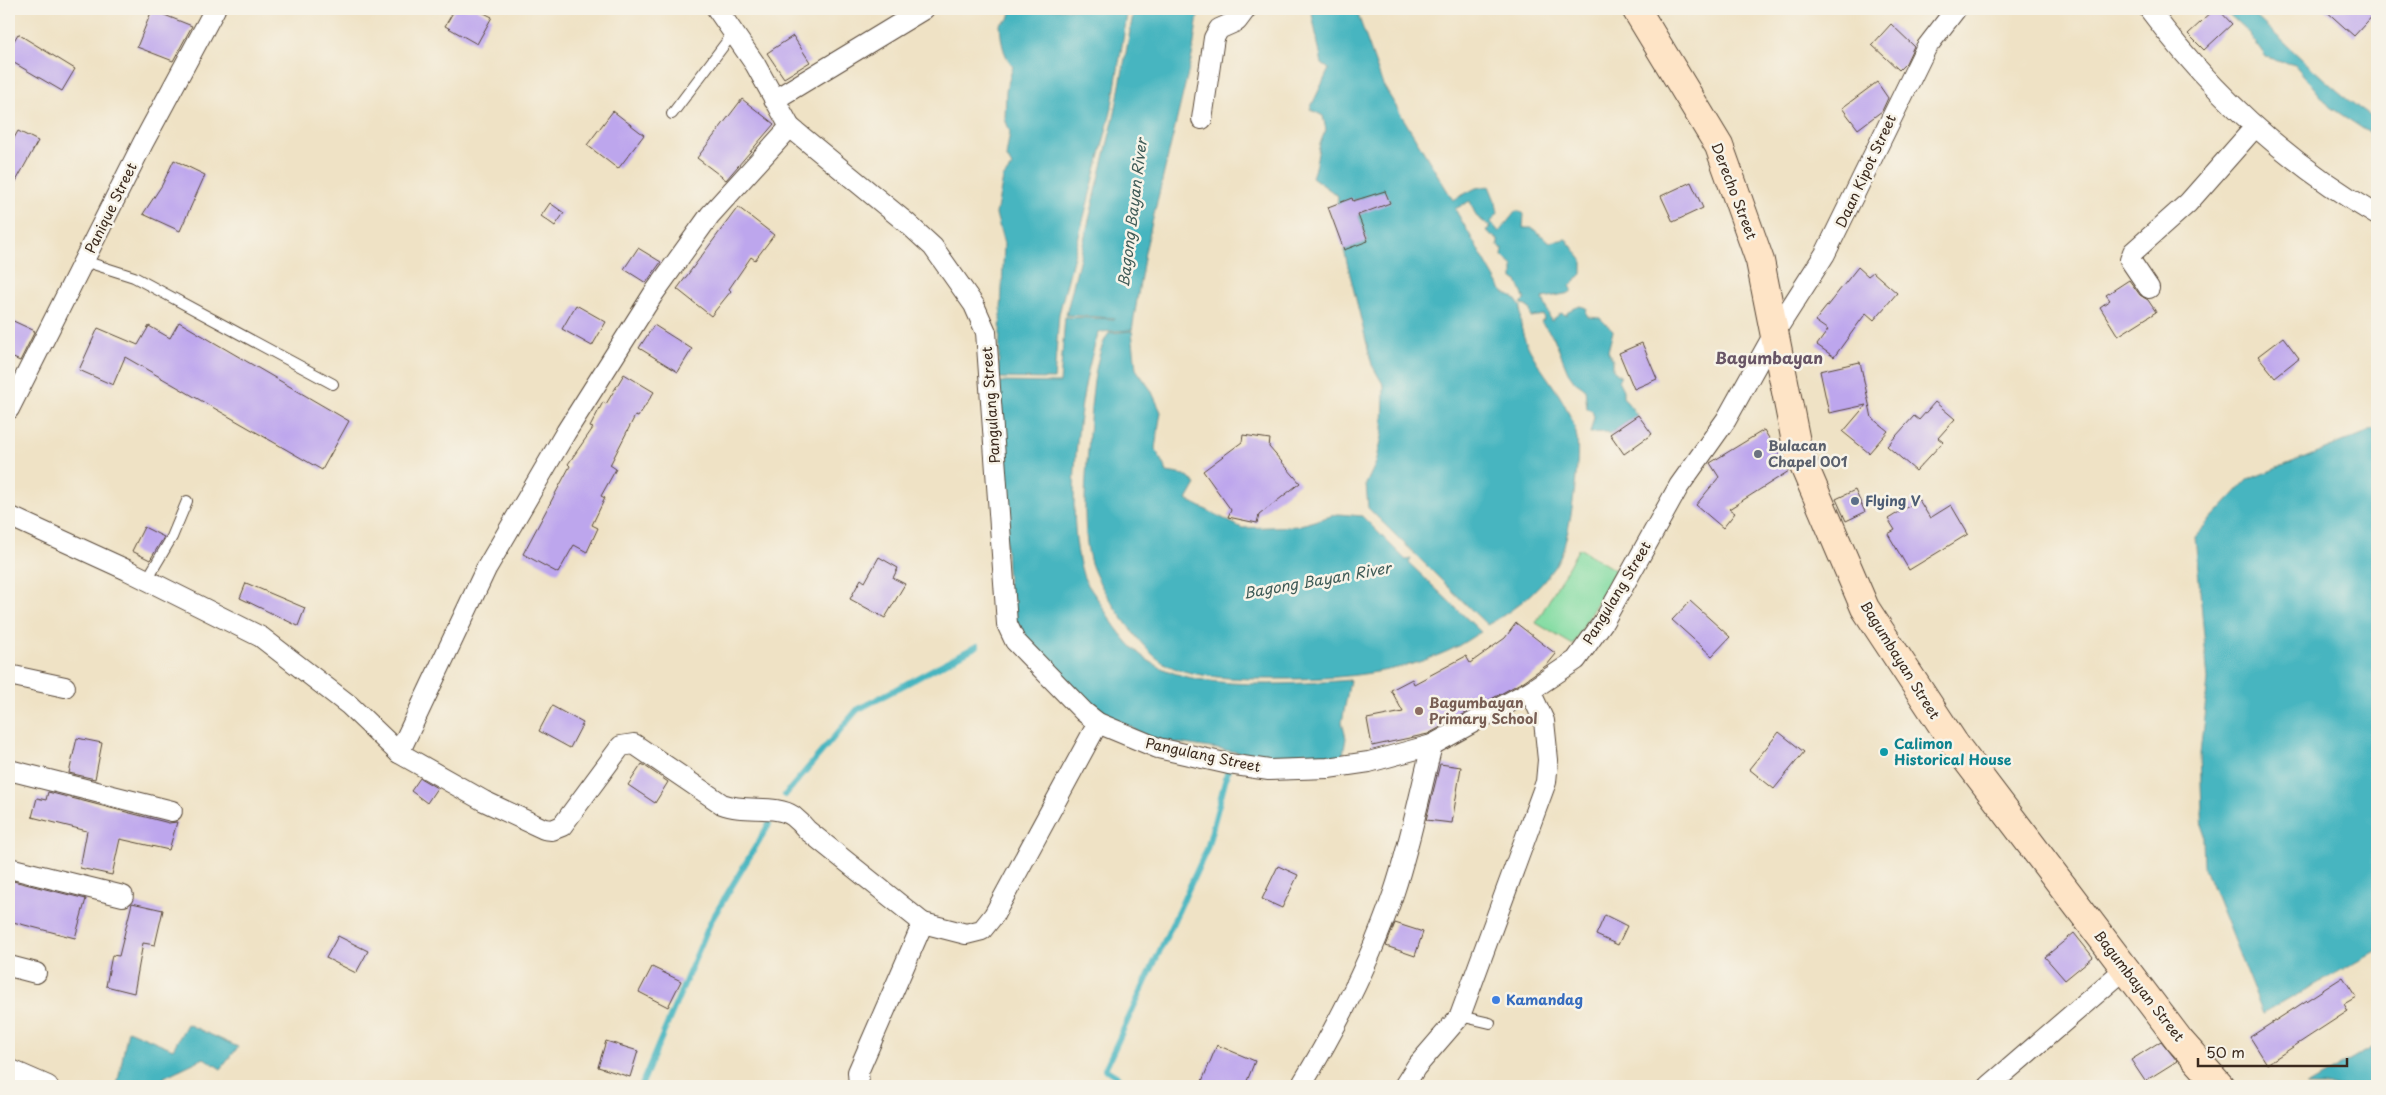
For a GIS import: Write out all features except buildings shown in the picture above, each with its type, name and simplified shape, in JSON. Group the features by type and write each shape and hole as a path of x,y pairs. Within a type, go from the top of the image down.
{"main road":[{"name":"Derecho Street","path":"1636,9 1719,146 1760,261 1775,332"},
{"name":"Bagumbayan Street","path":"1775,332 1798,452 1864,608 1954,743 2180,1041 2220,1086"}],"street":[{"name":"Panique Street","path":"9,409 143,143 214,9"},
{"name":"Pangulang Street","path":"717,9 755,64 790,127 908,224 933,247 974,305 986,332 1007,624 1015,641 1084,712 1098,723 1158,748 1229,764 1268,770 1328,768 1369,762 1432,744 1530,691 1576,660 1604,621 1679,486 1726,420 1775,332"},
{"path":"774,100 924,9"},
{"path":"1202,118 1214,38 1220,29 1237,21 1246,9"},
{"name":"Daan Kipot Street","path":"1775,332 1840,227 1926,48 1956,9"},
{"path":"2150,9 2170,36 2210,82 2255,127 2316,178 2377,215"},
{"path":"398,752 486,569 566,432 654,293 710,215 790,127"},
{"path":"2149,288 2132,266 2130,260 2133,252 2188,203 2255,127"},
{"path":"9,516 261,637 349,705 398,752 484,801 544,829 552,830 562,826 622,746 634,744 722,804 735,809 777,810 792,815 924,923 966,934 982,930 994,915 1098,723"},
{"path":"9,675 65,687"},
{"path":"1404,1086 1416,1067 1460,1016 1546,782 1548,760 1544,721 1530,691"},
{"path":"1301,1086 1346,1005 1376,938 1394,891 1432,744"},
{"path":"9,770 172,811"},
{"path":"9,868 123,896"},
{"path":"859,1086 858,1072 924,923"},
{"path":"9,966 36,973"},
{"path":"1989,1086 2125,969"},
{"path":"9,1069 48,1086"}],"lane":[{"path":"672,114 734,32"},
{"path":"84,261 134,277 333,384"},
{"path":"146,581 172,537 187,501"},
{"path":"1460,1016 1490,1023"}],"green space":[{"path":"1579,548 1615,570 1573,645 1536,623"}],"water":[{"path":"1012,9 1128,9 1111,112 1059,314 1054,379 998,378 1004,244 996,214 1003,178 1012,166 1006,156 1010,132 1005,119 1006,91 1013,66 1004,51 1000,24 1009,19"},
{"name":"Bagong Bayan River","path":"1134,9 1199,9 1192,56 1145,252 1132,330 1099,332 1085,386 1076,453 1074,488 1077,551 1083,575 1112,622 1127,642 1144,658 1166,670 1207,681 1231,683 1282,684 1350,680 1342,722 1346,738 1342,761 1315,761 1256,755 1152,739 1084,702 1010,629 998,382 1060,383 1065,317 1114,319 1066,315 1115,113"},
{"path":"1311,9 1356,9 1383,85 1453,200 1476,188 1489,186 1498,213 1491,222 1499,232 1516,211 1520,211 1524,214 1523,228 1532,228 1550,242 1566,239 1582,260 1582,274 1570,286 1572,289 1570,293 1543,298 1551,321 1561,313 1566,315 1568,311 1580,306 1587,308 1586,313 1588,317 1600,318 1613,331 1608,351 1613,361 1613,370 1621,377 1618,380 1623,390 1623,397 1637,415 1610,434 1607,432 1590,433 1594,417 1592,411 1587,408 1585,389 1575,382 1568,372 1554,338 1541,322 1544,320 1543,315 1531,317 1530,309 1521,303 1525,300 1517,281 1513,279 1513,266 1502,256 1503,249 1498,246 1498,240 1486,231 1490,227 1476,216 1470,201 1455,209 1502,291 1515,299 1521,307 1520,322 1529,349 1563,401 1575,429 1578,450 1570,518 1567,535 1559,559 1545,579 1528,597 1508,613 1487,625 1368,508 1366,484 1376,463 1383,432 1384,386 1372,365 1344,250 1368,241 1358,215 1368,211 1363,198 1337,204 1338,196 1312,177 1326,130 1323,116 1310,109 1329,69 1322,64"},
{"path":"2223,9 2247,9 2343,95 2377,121 2377,138 2330,107 2295,65 2266,57 2247,31"},
{"name":"Bagong Bayan River","path":"1132,331 1136,369 1151,390 1161,412 1155,448 1167,472 1185,475 1196,484 1187,500 1242,528 1297,526 1338,514 1362,516 1406,560 1411,559 1409,563 1481,632 1452,649 1410,665 1390,670 1327,678 1258,679 1215,677 1174,668 1156,657 1145,647 1116,610 1094,571 1087,545 1085,495 1095,372 1103,343 1109,333"},
{"path":"2375,429 2377,432 2377,950 2263,1014 2204,866 2200,754 2208,680 2195,536 2247,480"},
{"path":"187,1024 238,1047 221,1069 204,1058 164,1077 167,1086 117,1086 128,1030 173,1049"},
{"path":"2377,1045 2377,1086 2306,1086"}],"waterway":[{"path":"785,795 857,710 977,646"},
{"path":"1115,1086 1118,1077 1105,1069 1207,849 1229,766"},
{"path":"641,1086 711,921 769,824"}],"place":[{"name":"Bulacan Chapel 001","path":"1758,454"},
{"name":"Flying V","path":"1855,501"},
{"name":"Bagumbayan Primary School","path":"1419,711"},
{"name":"Calimon Historical House","path":"1884,752"},
{"name":"Kamandag","path":"1496,1000"}],"district":[{"name":"Bagumbayan","path":"1769,358"}]}
